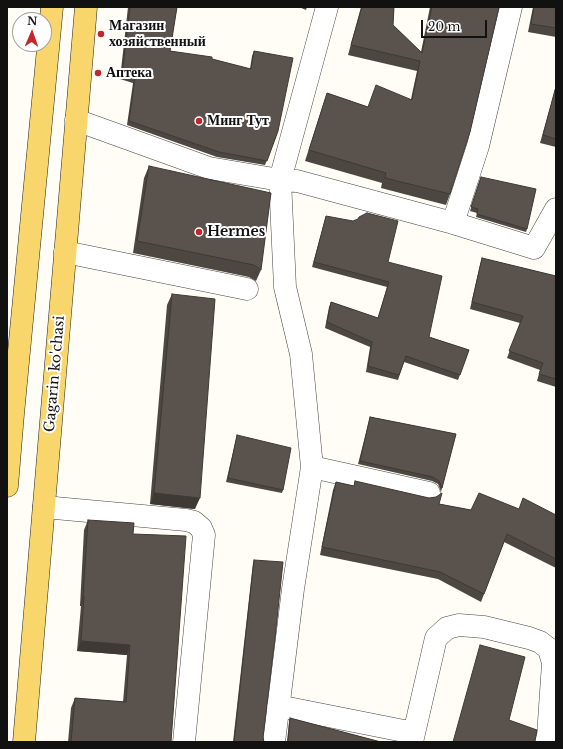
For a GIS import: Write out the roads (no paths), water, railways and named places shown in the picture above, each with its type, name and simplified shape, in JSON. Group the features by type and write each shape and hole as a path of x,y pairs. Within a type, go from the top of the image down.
{"main road":[{"path":"7,486 10,414 52,7"},
{"name":"Gagarin ko'chasi","path":"24,742 86,7"}],"street":[{"path":"274,742 293,589 312,467 301,354 285,287 280,180 327,7"},
{"path":"453,223 478,146 511,7"},
{"path":"76,120 209,168 280,180 297,181 453,223 534,248 556,209"},
{"path":"65,252 247,289"},
{"path":"312,467 429,493"},
{"path":"44,507 186,520 194,522 204,534 184,742"},
{"path":"278,706 413,738 436,638 447,628 459,625 484,627 529,638 540,642 549,649 553,663 548,736 546,742"}],"place":[{"name":"Магазин хозяйственный","path":"101,34"},
{"name":"Аптека","path":"98,73"},
{"name":"Минг Тут","path":"199,121"},
{"name":"Hermes","path":"199,232"}]}
